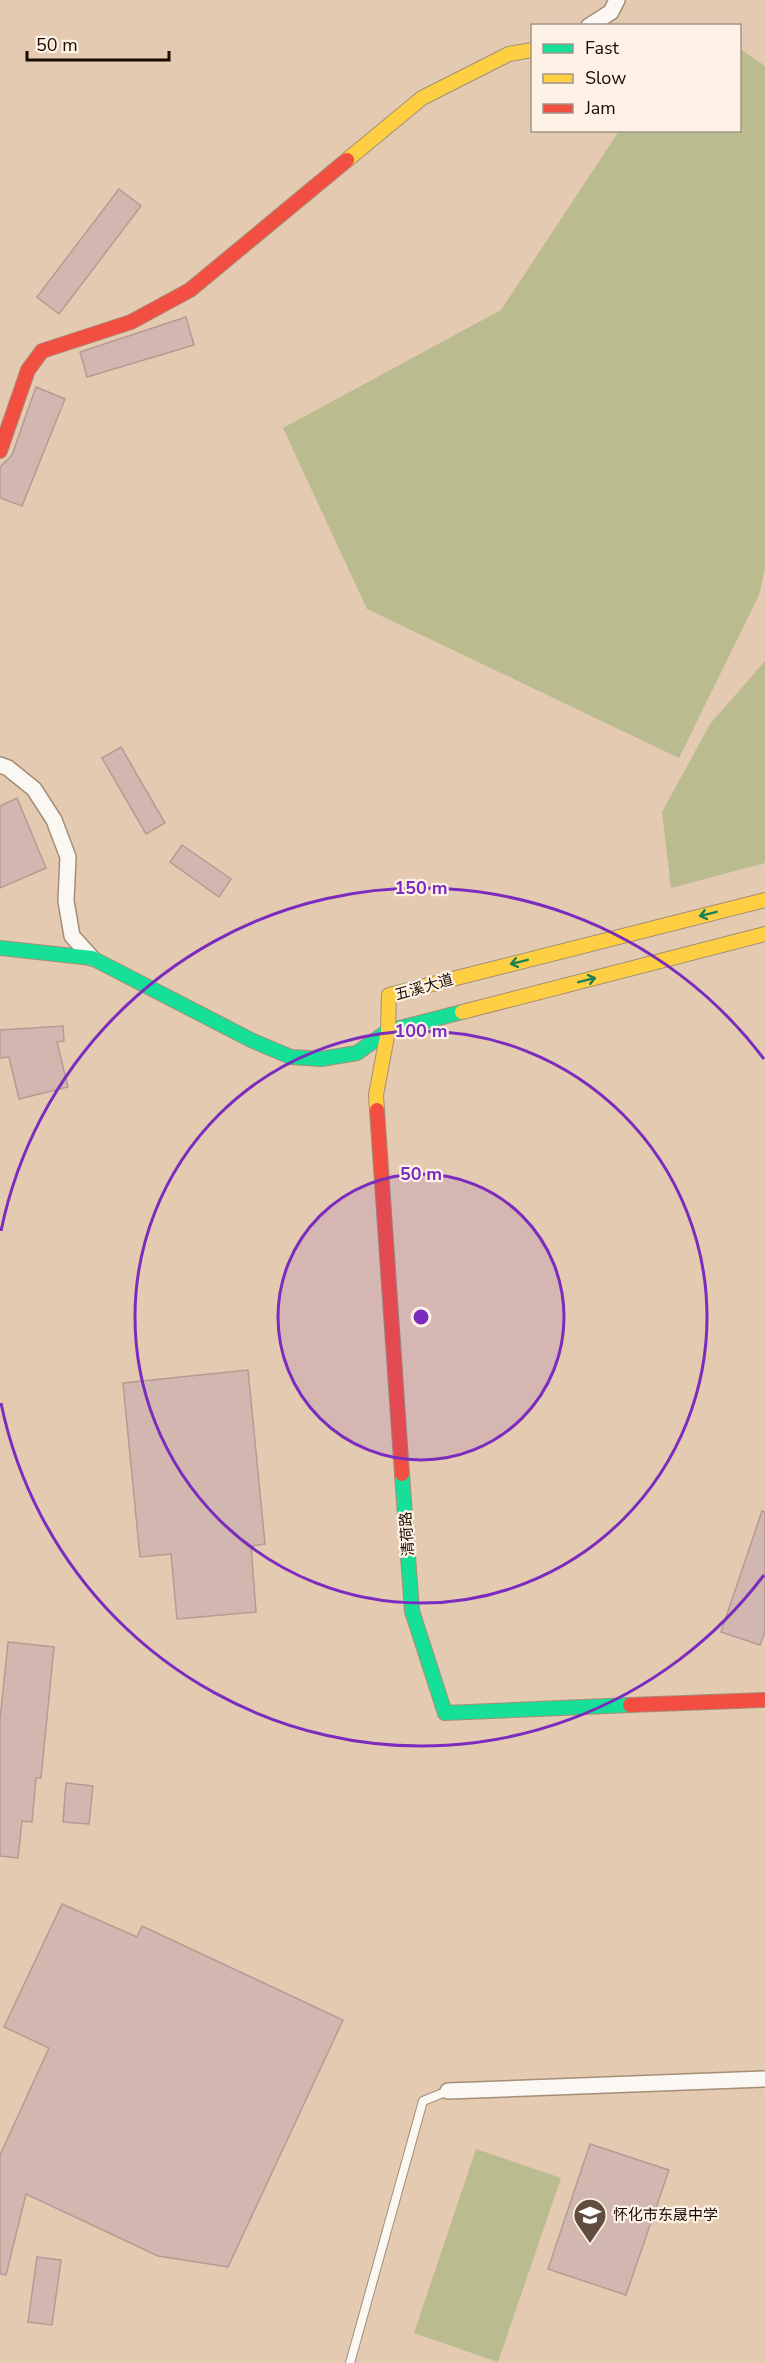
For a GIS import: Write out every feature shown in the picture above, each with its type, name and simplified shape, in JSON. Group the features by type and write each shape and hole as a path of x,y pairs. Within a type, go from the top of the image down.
{"street":[{"path":"592,24 611,12 617,0"},
{"path":"0,451 28,369 42,351 131,322 190,290 422,98 509,54 531,50"},
{"path":"0,765 8,768 34,789 54,820 68,856 66,901 72,936 92,958 251,1040 291,1057 321,1059 357,1053 388,1031 765,934"},
{"name":"五溪大道","path":"388,1031 389,995 765,900"},
{"path":"0,948 92,958"},
{"name":"清荷路","path":"388,1031 376,1095 412,1611 445,1713 765,1700"},
{"path":"448,2091 765,2079"}],"lane":[{"path":"350,2363 423,2101 448,2091"}],"green space":[{"path":"741,50 765,66 765,568 759,595 679,758 367,609 283,428 501,310 618,132 741,132"},
{"path":"765,661 765,863 671,888 662,812 710,724"},
{"path":"476,2149 561,2178 498,2362 414,2333"}],"building":[{"path":"119,189 141,206 59,314 37,297"},
{"path":"186,317 194,345 87,377 80,352"},
{"path":"36,387 65,399 22,506 0,498 0,467 12,455"},
{"path":"121,747 165,823 146,834 102,758"},
{"path":"17,798 46,868 0,888 0,806"},
{"path":"182,845 231,879 219,897 170,862"},
{"path":"63,1026 64,1041 57,1042 68,1087 19,1099 9,1057 0,1058 0,1030"},
{"path":"248,1370 265,1544 251,1546 256,1612 177,1619 171,1554 140,1557 123,1383"},
{"path":"762,1511 765,1512 765,1632 760,1645 721,1632"},
{"path":"8,1642 54,1647 41,1778 36,1778 32,1822 22,1821 18,1858 0,1856 0,1720"},
{"path":"66,1783 93,1786 89,1824 63,1822"},
{"path":"62,1904 137,1937 142,1926 343,2020 228,2267 158,2256 26,2194 6,2275 0,2274 0,2155 49,2048 4,2027"},
{"path":"590,2144 669,2170 626,2295 548,2269"},
{"path":"37,2257 61,2260 52,2325 28,2322"}],"traffic: fast":[{"path":"0,948 92,958 251,1040 291,1057 321,1059 357,1053 388,1031 462,1012"},
{"path":"402,1474 412,1611 445,1713 630,1705"}],"traffic: slow":[{"path":"347,160 422,98 509,54 531,50"},
{"path":"377,1110 376,1095 388,1031 389,995 765,900"},
{"path":"462,1012 765,934"}],"traffic: jam":[{"path":"0,451 28,370 42,351 131,322 190,290 347,160"},
{"path":"377,1110 402,1474"},
{"path":"630,1705 765,1700"}],"place":[{"name":"怀化市东晟中学","path":"590,2244"}]}
